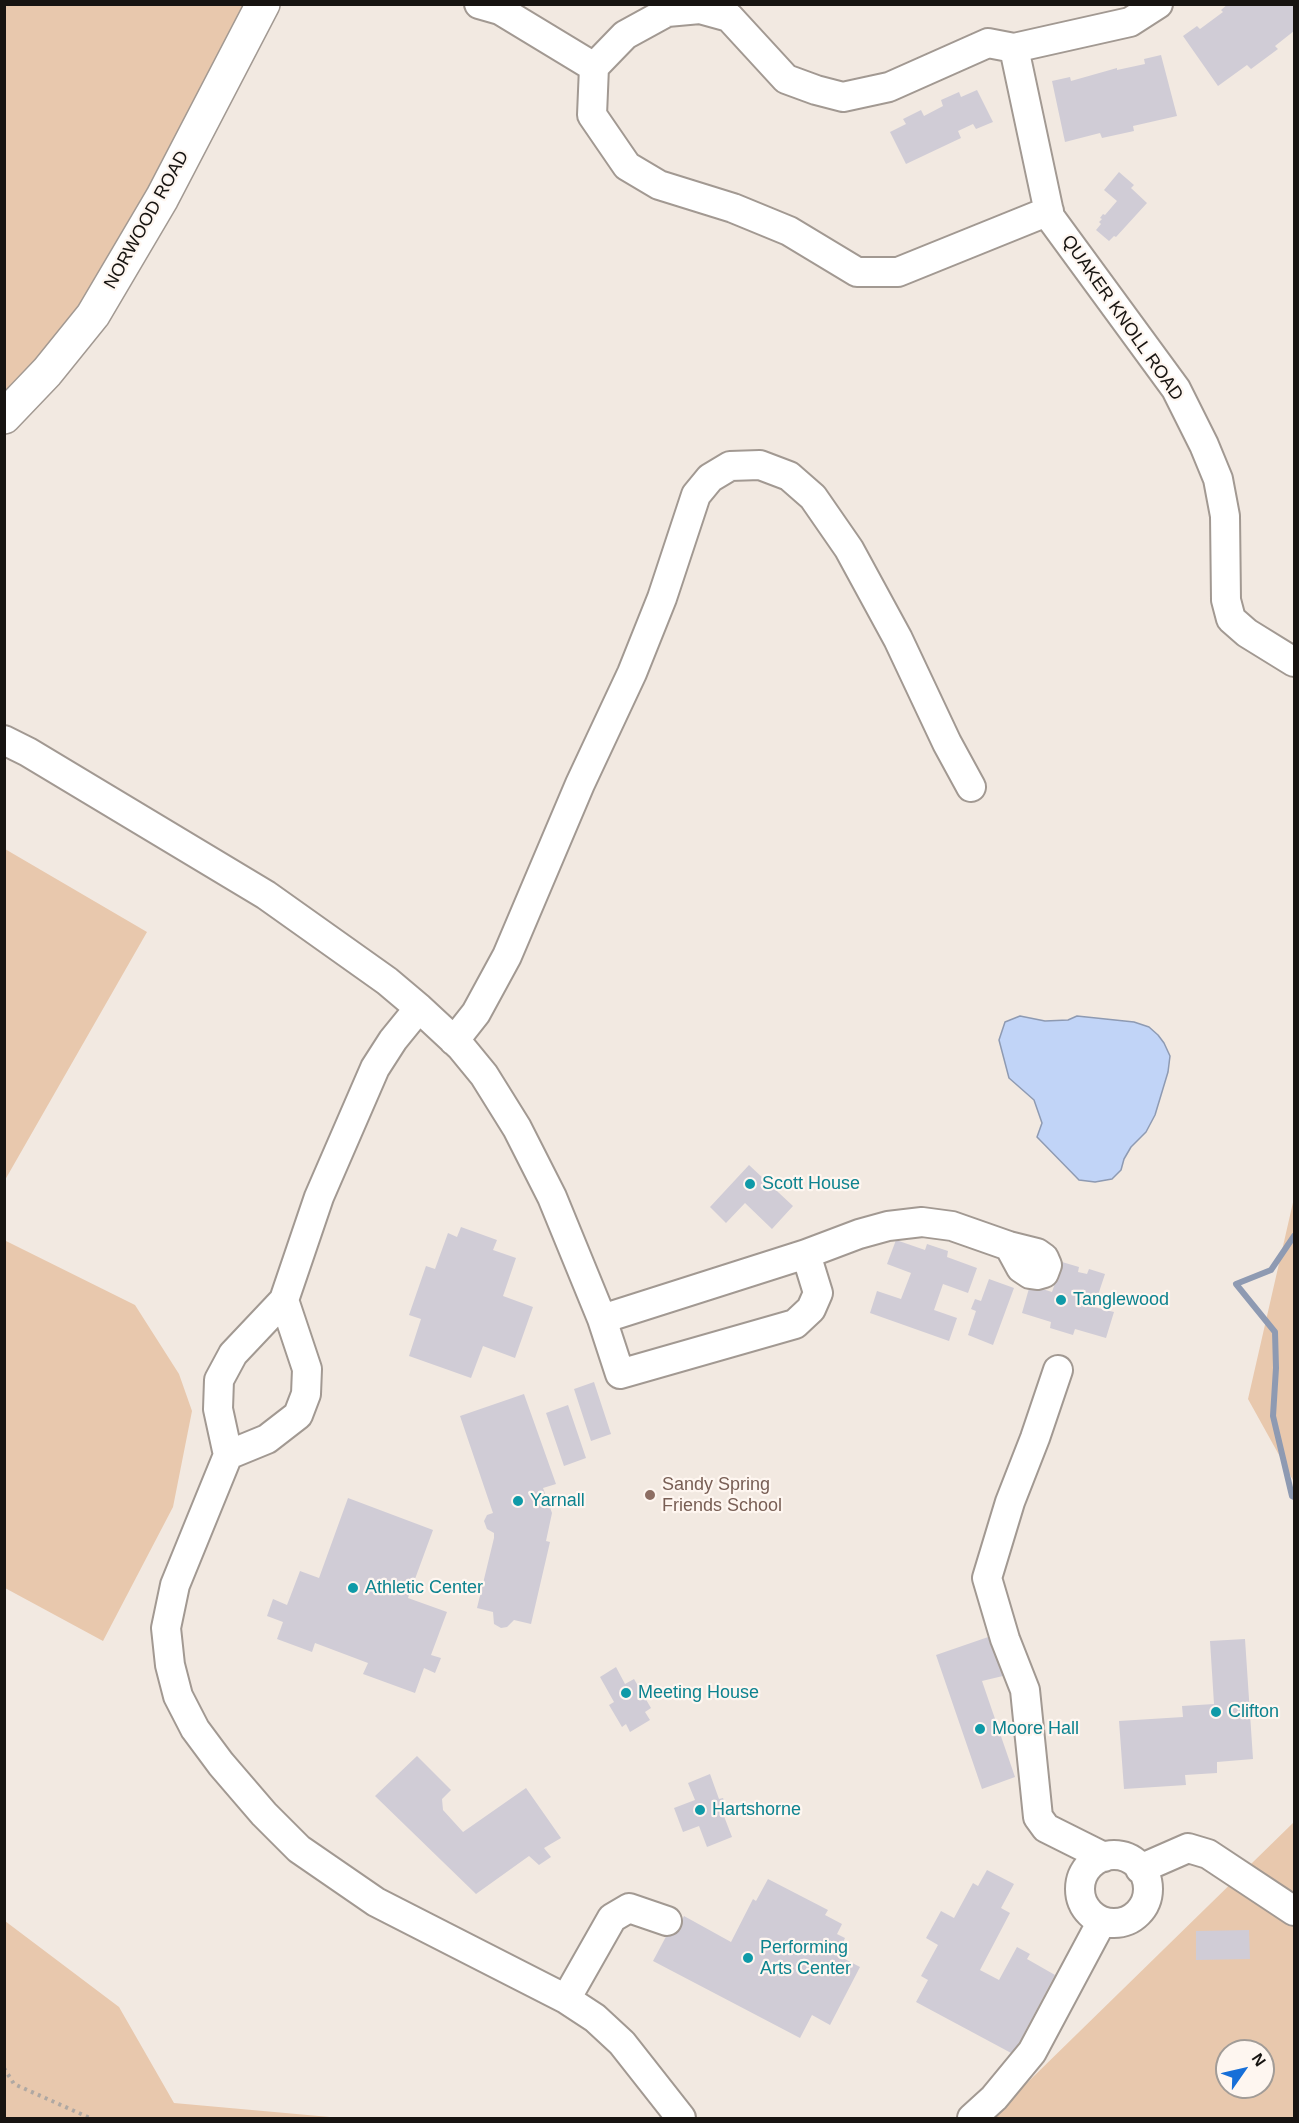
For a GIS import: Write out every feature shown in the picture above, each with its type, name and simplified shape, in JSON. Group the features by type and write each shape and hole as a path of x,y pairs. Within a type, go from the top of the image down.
{"main road":[{"name":"NORWOOD ROAD","path":"4,417 47,372 93,315 162,198 262,4"}],"street":[{"path":"479,4 500,10 594,68"},
{"path":"1049,211 898,272 856,272 789,231 733,208 659,185 627,166 592,115 594,68 625,35 667,12 700,9 729,18 786,79 816,90 843,96 889,87 987,44 1014,48 1130,22 1158,4"},
{"name":"QUAKER KNOLL ROAD","path":"1014,48 1050,217 1176,389 1218,479 1225,516 1226,600 1231,619 1247,633 1294,662"},
{"path":"454,1041 476,1013 507,956 580,784 632,673 662,598 696,495 710,478 730,466 760,465 789,476 813,497 849,549 898,639 947,743 971,787"},
{"path":"4,740 28,752 266,895 387,981 454,1041 484,1075 517,1128 552,1197 602,1318 621,1374 795,1324 811,1309 818,1293 806,1254"},
{"path":"419,1008 393,1040 375,1068 320,1197 284,1300 233,1354 219,1380 218,1408 228,1455 175,1584 166,1628 170,1665 178,1696 195,1729 221,1764 264,1814 299,1849 376,1902 566,1999 595,2018 622,2043 681,2118"},
{"path":"602,1318 888,1226 922,1222 952,1226 1009,1246"},
{"path":"228,1455 267,1439 298,1415 306,1394 307,1369 284,1300"},
{"path":"1058,1370 1011,1502 987,1578 1005,1639 1025,1690 1038,1817 1046,1828 1104,1857 1123,1857 1132,1861 1140,1869 1147,1887 1142,1908 1124,1922 1102,1921 1084,1906 1080,1888 1082,1877 1090,1865 1104,1857"},
{"path":"1140,1869 1188,1848 1208,1854 1292,1910"},
{"path":"566,1999 612,1917 629,1908 667,1921"},
{"path":"972,2118 994,2098 1032,2052 1102,1921"}],"path":[{"path":"4,2068 14,2084 90,2118"}],"shaded area":[{"path":"5,5 263,5 162,198 5,417"},
{"path":"5,849 147,932 5,1180"},
{"path":"1294,1198 1294,1482 1248,1399"},
{"path":"4,1240 135,1305 179,1374 192,1411 173,1507 103,1641 5,1588"},
{"path":"1294,1822 1294,2118 991,2118"},
{"path":"5,1921 119,2007 174,2103 341,2118 5,2118"}],"water":[{"path":"1020,1016 1045,1021 1068,1020 1077,1016 1134,1022 1149,1027 1164,1043 1170,1056 1168,1072 1155,1115 1146,1132 1131,1147 1121,1170 1112,1179 1095,1182 1079,1180 1037,1137 1042,1123 1034,1100 1009,1078 999,1040 1005,1022"}],"building":[{"path":"1228,4 1294,4 1294,31 1275,46 1278,49 1251,69 1247,65 1218,86 1183,36 1197,26 1200,29 1223,12 1221,10"},
{"path":"1161,55 1177,116 1133,126 1134,131 1102,138 1100,133 1065,142 1052,81 1070,77 1071,81 1117,68 1117,70 1145,64 1144,59"},
{"path":"977,90 993,122 976,129 973,124 958,131 961,138 906,164 890,132 906,124 903,119 921,110 924,116 943,106 941,100 959,92 961,97"},
{"path":"1119,172 1134,185 1131,188 1147,203 1116,237 1114,236 1109,241 1096,230 1101,224 1099,222 1102,219 1100,218 1117,201 1104,190"},
{"name":"Scott House","path":"749,1165 793,1206 772,1229 745,1203 726,1223 710,1207"},
{"path":"461,1227 497,1240 493,1250 516,1258 503,1296 533,1307 515,1358 483,1346 471,1378 409,1356 421,1319 409,1315 426,1266 435,1269 448,1233 457,1237"},
{"path":"896,1240 925,1250 927,1244 948,1251 947,1257 977,1268 968,1293 943,1284 934,1310 957,1318 949,1341 870,1313 877,1291 901,1299 911,1273 887,1264"},
{"name":"Tanglewood","path":"1062,1262 1079,1267 1078,1272 1087,1274 1089,1269 1105,1274 1094,1307 1114,1312 1106,1338 1075,1329 1073,1335 1050,1328 1051,1322 1022,1313 1030,1285 1052,1292"},
{"path":"989,1279 1014,1288 993,1345 968,1335 976,1311 971,1309 975,1299 981,1301"},
{"path":"594,1382 611,1434 591,1441 574,1389"},
{"name":"Yarnall","path":"524,1394 556,1484 543,1488 552,1513 546,1541 550,1542 531,1624 514,1620 507,1627 501,1628 494,1624 493,1612 477,1608 494,1538 494,1533 487,1529 484,1521 487,1515 493,1513 460,1416"},
{"path":"568,1405 586,1458 564,1466 546,1413"},
{"name":"Athletic Center","path":"348,1498 433,1530 408,1598 447,1612 431,1655 441,1658 435,1673 424,1668 415,1693 363,1674 368,1663 315,1643 312,1652 277,1639 283,1622 267,1616 273,1599 287,1605 300,1571 319,1578"},
{"name":"Moore Hall","path":"994,1635 1007,1675 982,1681 1015,1777 982,1789 936,1655"},
{"name":"Clifton","path":"1245,1639 1253,1759 1217,1762 1217,1773 1185,1775 1186,1785 1124,1789 1119,1721 1183,1717 1182,1706 1214,1704 1210,1641"},
{"name":"Meeting House","path":"616,1667 625,1684 634,1679 651,1708 645,1712 650,1720 630,1732 626,1724 622,1727 609,1705 614,1702 600,1677"},
{"path":"417,1756 451,1790 442,1799 443,1810 463,1832 526,1788 561,1838 544,1848 551,1857 539,1865 529,1856 476,1894 375,1796"},
{"name":"Hartshorne","path":"710,1774 719,1799 723,1798 727,1809 722,1811 732,1837 707,1847 699,1826 683,1832 674,1808 695,1800 688,1783"},
{"path":"987,1870 1014,1884 1001,1908 1010,1913 980,1970 999,1980 1017,1947 1030,1954 1027,1959 1055,1975 1013,2054 916,2002 928,1980 921,1976 938,1945 926,1938 941,1911 954,1918 973,1883 978,1886"},
{"name":"Performing Arts Center","path":"768,1879 828,1910 825,1915 842,1924 837,1934 845,1938 837,1955 860,1967 830,2025 812,2015 800,2038 653,1961 670,1929 676,1931 684,1916 731,1942 753,1899 756,1901"},
{"path":"1249,1930 1250,1959 1196,1960 1196,1931"}],"waterway":[{"path":"1294,1236 1271,1270 1236,1284 1275,1332 1276,1368 1273,1416 1294,1497"}],"place":[{"name":"Scott House","path":"750,1184"},
{"name":"Tanglewood","path":"1061,1300"},
{"name":"Sandy Spring Friends School","path":"650,1495"},
{"name":"Yarnall","path":"518,1501"},
{"name":"Athletic Center","path":"353,1588"},
{"name":"Meeting House","path":"626,1693"},
{"name":"Clifton","path":"1216,1712"},
{"name":"Moore Hall","path":"980,1729"},
{"name":"Hartshorne","path":"700,1810"},
{"name":"Performing Arts Center","path":"748,1958"}]}
